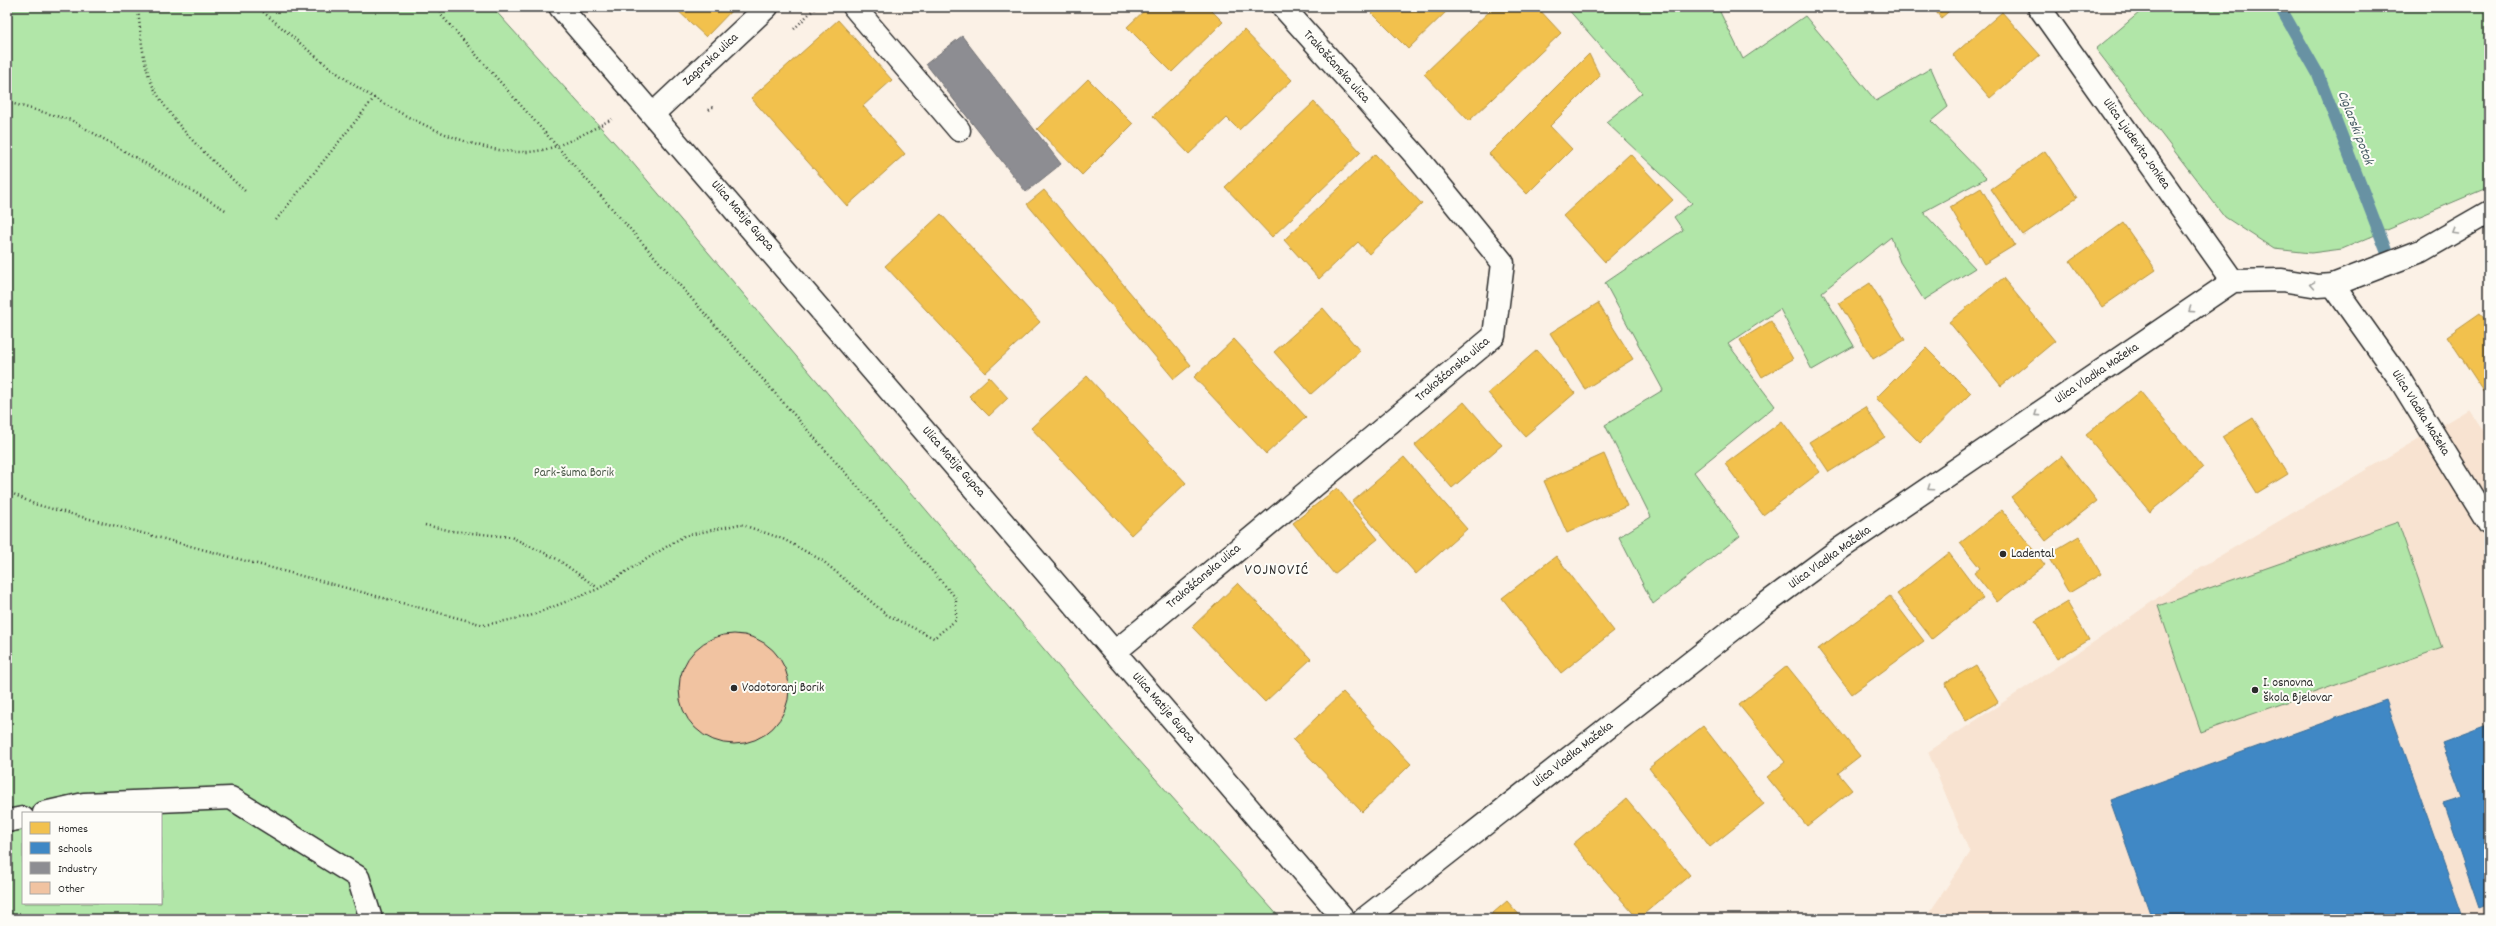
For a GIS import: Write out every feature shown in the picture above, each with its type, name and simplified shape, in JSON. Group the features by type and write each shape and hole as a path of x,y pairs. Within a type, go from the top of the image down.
{"street":[{"name":"Ulica Matije Gupca","path":"560,7 654,113 1344,919"},
{"name":"Zagorska ulica","path":"654,113 768,7"},
{"path":"854,7 959,130"},
{"name":"Trakošćanska ulica","path":"1115,652 1494,336 1503,263 1416,156 1283,7"},
{"name":"Ulica Ljudevita Jonkea","path":"2039,7 2233,281"},
{"path":"2233,281 2282,280 2318,286 2333,285 2439,242 2489,212"},
{"name":"Ulica Vladka Mačeka","path":"1364,919 1759,609 1841,548 2233,281"},
{"name":"Ulica Vladka Mačeka","path":"2333,285 2399,378 2489,524"},
{"path":"48,812 84,804 231,798 358,877 371,919"},
{"path":"7,821 22,818"}],"path":[{"path":"138,7 141,43 154,89 193,141 246,192"},
{"path":"257,7 347,80 375,97 428,128 496,151 537,151 556,145 613,118"},
{"path":"7,491 34,504 484,625 530,616 598,589 684,536 740,524 783,539 823,561 886,615 934,638 956,620 956,598 434,7"},
{"path":"276,220 375,97"},
{"path":"7,102 71,120 228,211"},
{"path":"425,525 452,531 511,537 557,559 598,589"}],"shaded area":[{"name":"I. osnovna škola Bjelovar","path":"2469,409 2489,439 2489,919 1925,919 1970,853 1928,752 2115,628 2201,567"}],"green space":[{"name":"Park-šuma Borik","path":"7,7 492,7 631,161 1120,739 1281,919 7,919"},
{"path":"1566,7 1726,7 1720,12 1743,59 1805,16 1876,101 1931,68 1948,107 1931,121 1986,178 1923,212 1975,268 1924,300 1900,262 1891,237 1822,292 1854,346 1812,370 1780,309 1728,344 1775,406 1694,472 1740,536 1653,604 1619,537 1651,517 1605,425 1663,390 1605,283 1683,230 1674,217 1692,203 1606,122 1642,93"},
{"path":"2146,7 2489,7 2489,187 2342,249 2311,253 2274,249 2225,217 2096,49"},
{"path":"2398,522 2442,648 2201,732 2158,606"}],"building: Homes":[{"path":"674,7 735,7 706,37"},
{"path":"1148,7 1208,7 1223,22 1172,72 1127,27"},
{"path":"1366,7 1451,7 1408,49"},
{"path":"1494,7 1537,7 1561,33 1469,121 1424,74"},
{"path":"1932,7 1954,7 1941,18"},
{"path":"2002,12 2040,55 1990,98 1953,55"},
{"path":"838,20 892,80 863,106 905,154 847,206 751,98"},
{"path":"1244,30 1292,80 1239,130 1227,118 1189,154 1153,116"},
{"path":"1589,54 1600,76 1550,126 1572,149 1527,194 1489,154"},
{"path":"1088,79 1133,124 1082,175 1037,129"},
{"path":"1314,102 1361,152 1272,237 1225,187"},
{"path":"2045,151 2077,198 2023,235 1991,189"},
{"path":"1375,154 1422,204 1369,254 1358,242 1319,279 1284,240"},
{"path":"1630,154 1673,200 1605,262 1563,216"},
{"path":"1981,188 2015,245 1984,264 1950,207"},
{"path":"1044,190 1191,365 1174,379 1027,204"},
{"path":"941,214 1040,322 985,373 885,266"},
{"path":"2123,223 2156,270 2102,307 2070,261"},
{"path":"2003,278 2055,341 2001,386 1949,322"},
{"path":"1870,283 1905,340 1873,359 1839,303"},
{"path":"1598,303 1633,359 1585,389 1550,333"},
{"path":"1323,308 1360,351 1311,394 1274,352"},
{"path":"2480,313 2489,326 2489,399 2447,336"},
{"path":"1771,321 1793,359 1762,377 1740,340"},
{"path":"1234,339 1306,417 1266,454 1194,377"},
{"path":"1926,348 1971,393 1920,443 1876,398"},
{"path":"1537,350 1575,393 1525,436 1488,393"},
{"path":"1087,376 1186,483 1131,535 1031,428"},
{"path":"989,377 1008,398 989,416 969,396"},
{"path":"2140,391 2203,468 2150,512 2086,435"},
{"path":"1464,402 1502,445 1452,488 1415,445"},
{"path":"1865,407 1885,437 1829,472 1809,442"},
{"path":"2253,418 2288,474 2257,493 2222,437"},
{"path":"1782,421 1820,472 1763,515 1725,464"},
{"path":"1604,454 1627,506 1567,533 1544,481"},
{"path":"2062,456 2097,501 2046,541 2011,497"},
{"path":"1404,457 1467,529 1416,574 1352,502"},
{"path":"1337,488 1378,539 1334,574 1293,523"},
{"name":"Ladental","path":"2002,510 2045,565 1997,602 1974,573 1980,568 1960,543"},
{"path":"2079,536 2101,574 2069,593 2047,555"},
{"path":"1949,553 1983,598 1932,639 1897,594"},
{"path":"1556,556 1614,631 1561,673 1502,598"},
{"path":"1238,583 1311,659 1265,702 1192,627"},
{"path":"1890,596 1924,641 1852,694 1818,649"},
{"path":"2067,602 2089,640 2057,659 2035,621"},
{"path":"1976,665 1998,702 1966,721 1945,683"},
{"path":"1787,666 1860,756 1838,773 1852,790 1807,826 1767,777 1785,762 1739,705"},
{"path":"1343,692 1411,764 1362,812 1293,740"},
{"path":"1703,726 1764,804 1710,847 1649,768"},
{"path":"1626,799 1690,875 1638,919 1573,844"},
{"path":"1507,901 1523,919 1486,919"}],"building: Schools":[{"path":"2386,700 2463,917 2458,919 2152,919 2110,800"},
{"path":"2487,726 2489,731 2489,904 2479,908 2443,803 2462,797 2442,743"}],"building: Industry":[{"path":"962,36 1061,164 1026,192 926,64"}],"building: Other":[{"name":"Vodotoranj Borik","path":"734,634 745,635 755,639 773,650 784,668 788,678 788,700 784,710 773,728 755,739 745,743 734,744 723,743 713,739 695,728 684,710 680,700 679,689 680,678 684,668 695,650 713,639 723,635"}],"waterway":[{"name":"Ciglarski potok","path":"2280,7 2318,74 2392,266"}],"place":[{"name":"Ladental","path":"2003,554"},
{"name":"Vodotoranj Borik","path":"734,688"},
{"name":"I. osnovna škola Bjelovar","path":"2255,690"}],"district":[{"name":"VOJNOVIĆ","path":"1277,571"}]}
